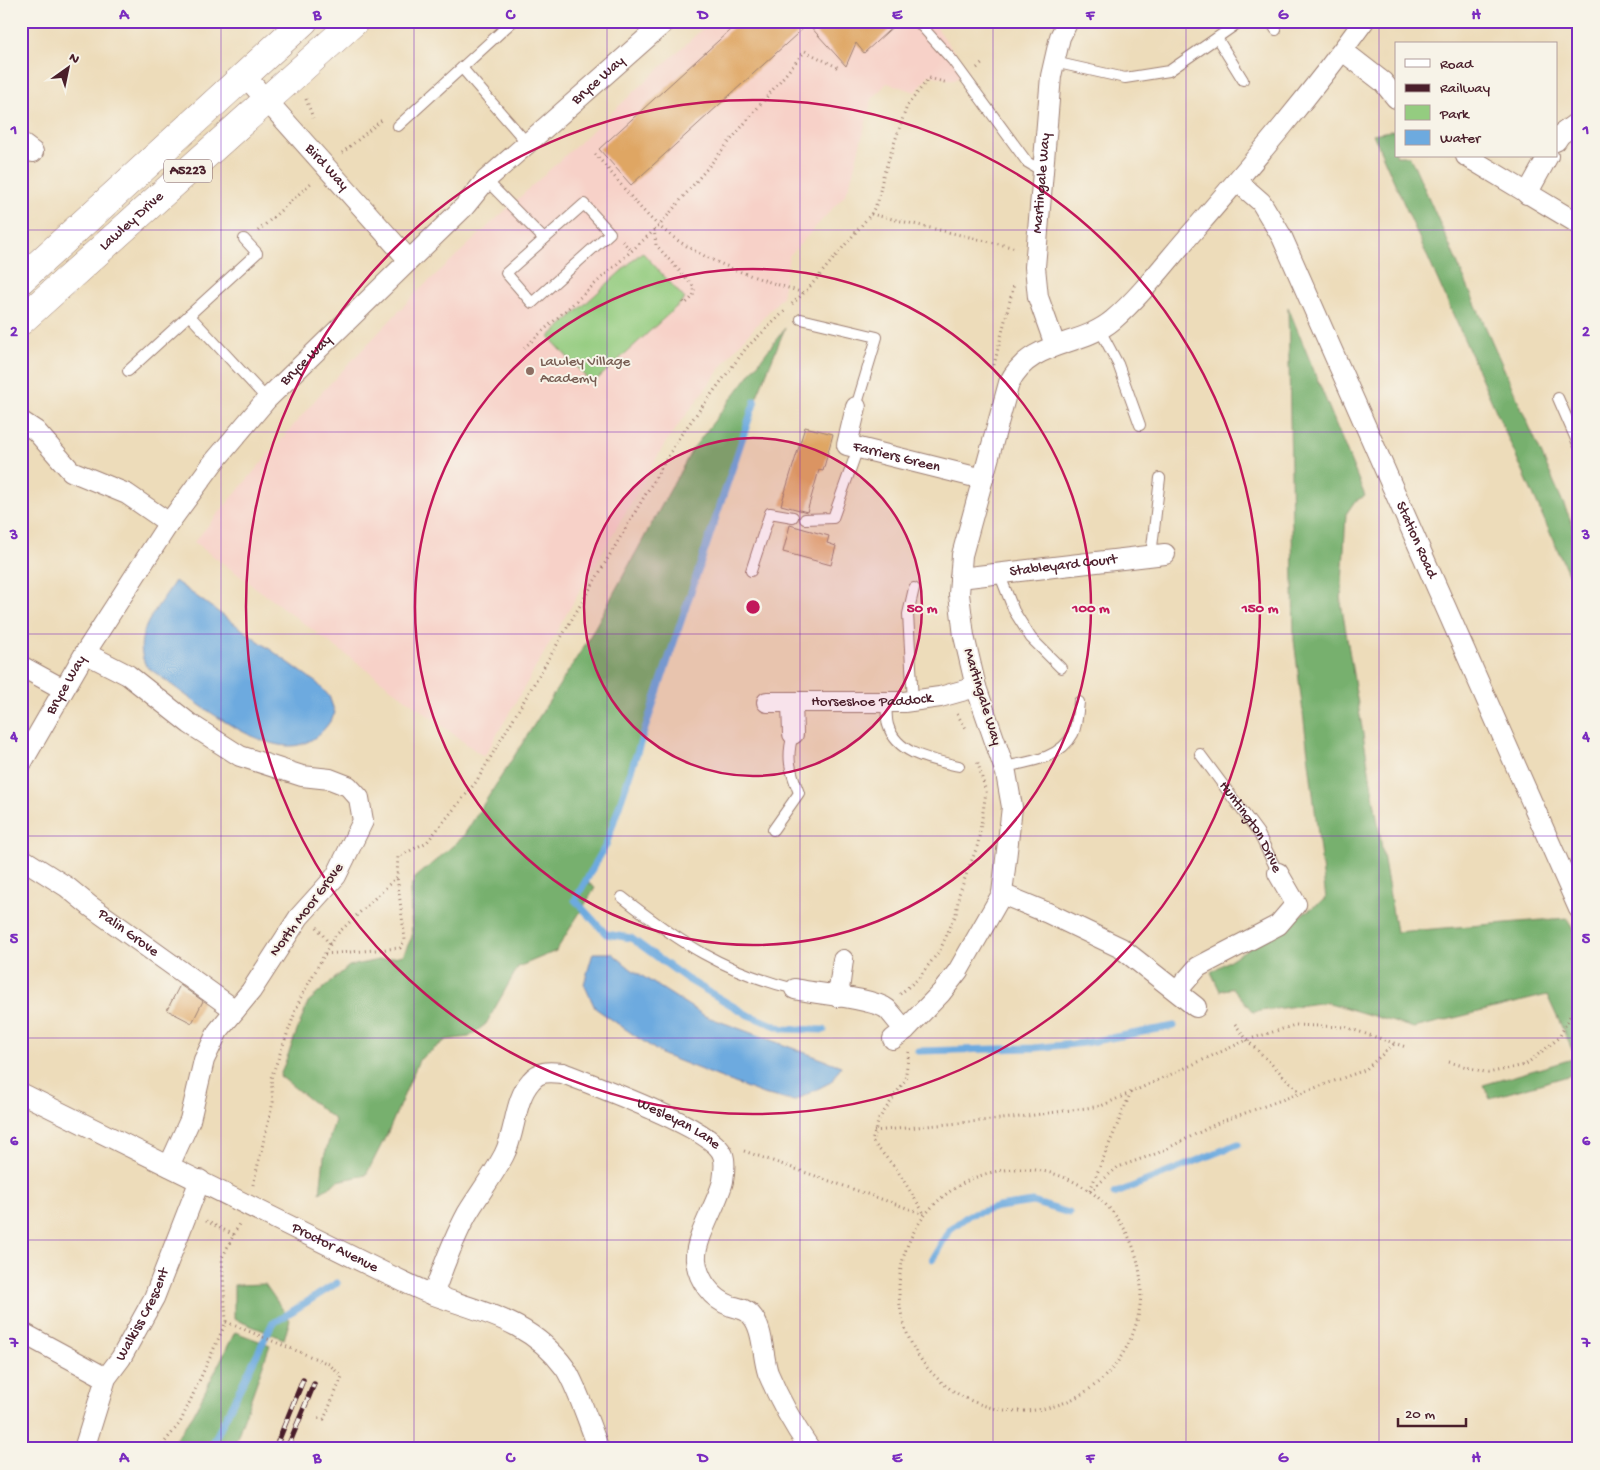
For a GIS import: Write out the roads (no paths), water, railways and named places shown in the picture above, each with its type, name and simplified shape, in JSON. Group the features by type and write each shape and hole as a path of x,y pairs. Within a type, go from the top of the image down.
{"main road":[{"name":"A5223","path":"21,280 304,21"},
{"name":"Lawley Drive","path":"21,321 355,21"}],"street":[{"name":"Bryce Way","path":"21,764 85,653 169,523 213,463 267,399 465,206 486,180 666,21"},
{"name":"Martingale Way","path":"1056,345 1038,297 1035,267 1051,76 1060,37 1068,21"},
{"name":"Martingale Way","path":"838,997 866,1001 886,1009 899,1034 941,993 958,971 1002,894 1012,807 1004,767 976,687 964,636 959,594 962,556 1009,383 1016,369 1026,360 1056,345 1100,330 1130,303 1282,130 1364,21"},
{"path":"1342,51 1383,82 1395,97"},
{"name":"Bird Way","path":"244,74 409,260"},
{"path":"1558,138 1579,121"},
{"path":"1469,158 1579,224"},
{"path":"1527,194 1547,158"},
{"name":"Station Road","path":"1237,181 1261,202 1282,237 1579,909"},
{"name":"Farriers Green","path":"856,407 847,445 983,478"},
{"path":"21,421 36,431 71,471 127,494 169,523"},
{"name":"Stableyard Court","path":"960,578 1158,555"},
{"name":"North Moor Grove","path":"85,653 128,675 190,724 240,756 302,776 330,778 348,786 359,798 363,821 336,876 299,917 251,991 218,1030 204,1060 190,1120 169,1166"},
{"path":"21,666 63,689"},
{"name":"Horseshoe Paddock","path":"767,702 913,701 940,697 976,687"},
{"path":"792,702 793,734"},
{"name":"Palin Grove","path":"21,858 67,887 235,1010"},
{"name":"Huntington Drive","path":"1177,991 1198,967 1278,925 1296,904 1278,872"},
{"path":"1002,894 1048,912 1121,948 1196,1007"},
{"path":"795,989 838,997 844,960"},
{"name":"Wesleyan Lane","path":"433,1295 456,1234 503,1156 511,1139 521,1098 530,1082 537,1075 546,1072 563,1073 690,1127 716,1146 723,1154 722,1183 696,1258 699,1273 711,1294 729,1305 751,1314 757,1324 768,1372 796,1428 810,1449"},
{"name":"Proctor Avenue","path":"21,1092 433,1295 484,1310 522,1328 543,1344 565,1368 599,1449"},
{"name":"Walkiss Crescent","path":"84,1449 106,1378 121,1358 154,1298 200,1180"},
{"path":"21,1332 106,1378"}],"lane":[{"path":"398,126 513,21"},
{"path":"917,21 953,61 1027,162 1042,171"},
{"path":"1054,62 1125,78 1169,71 1242,21"},
{"path":"1217,38 1244,80"},
{"path":"462,68 528,144"},
{"path":"486,180 544,240"},
{"path":"584,204 610,233 532,303 506,273 544,240 584,204"},
{"path":"128,371 257,253 245,240"},
{"path":"189,315 267,399"},
{"path":"801,319 876,337 856,407"},
{"path":"1100,330 1118,364 1140,425"},
{"path":"1558,398 1579,446"},
{"path":"805,520 833,518 858,448"},
{"path":"1158,555 1160,478"},
{"path":"751,571 770,513 792,517"},
{"path":"999,573 1014,611 1031,638 1061,668"},
{"path":"913,701 908,614 914,588"},
{"path":"886,702 888,726 900,746 923,757 959,766"},
{"path":"1004,767 1045,758 1063,747 1074,733 1079,702"},
{"path":"773,830 799,793 791,773 788,752 793,734"},
{"name":"Huntington Drive","path":"1200,754 1258,832 1278,872"},
{"path":"622,897 668,934 722,964 769,982 795,989"}],"water":[{"path":"175,581 317,683 329,696 335,713 322,732 310,741 296,746 271,743 253,737 214,715 146,666 142,655 141,643 144,633 148,622"},
{"path":"593,953 612,953 631,969 705,1016 841,1066 831,1082 794,1101 763,1094 663,1055 595,1008 584,984"}],"waterway":[{"path":"755,401 606,845 575,900 606,934 631,938 687,979 748,1015 784,1029 824,1030"},
{"path":"918,1051 1034,1048 1084,1043 1174,1026"},
{"path":"1114,1194 1238,1144"},
{"path":"933,1259 949,1230 969,1215 998,1207 1033,1202 1069,1213"},
{"path":"210,1449 272,1324 337,1283"}],"railway":[{"path":"275,1449 303,1380"},
{"path":"287,1449 314,1384"}],"place":[{"name":"Lawley Village Academy","path":"530,371"}]}
